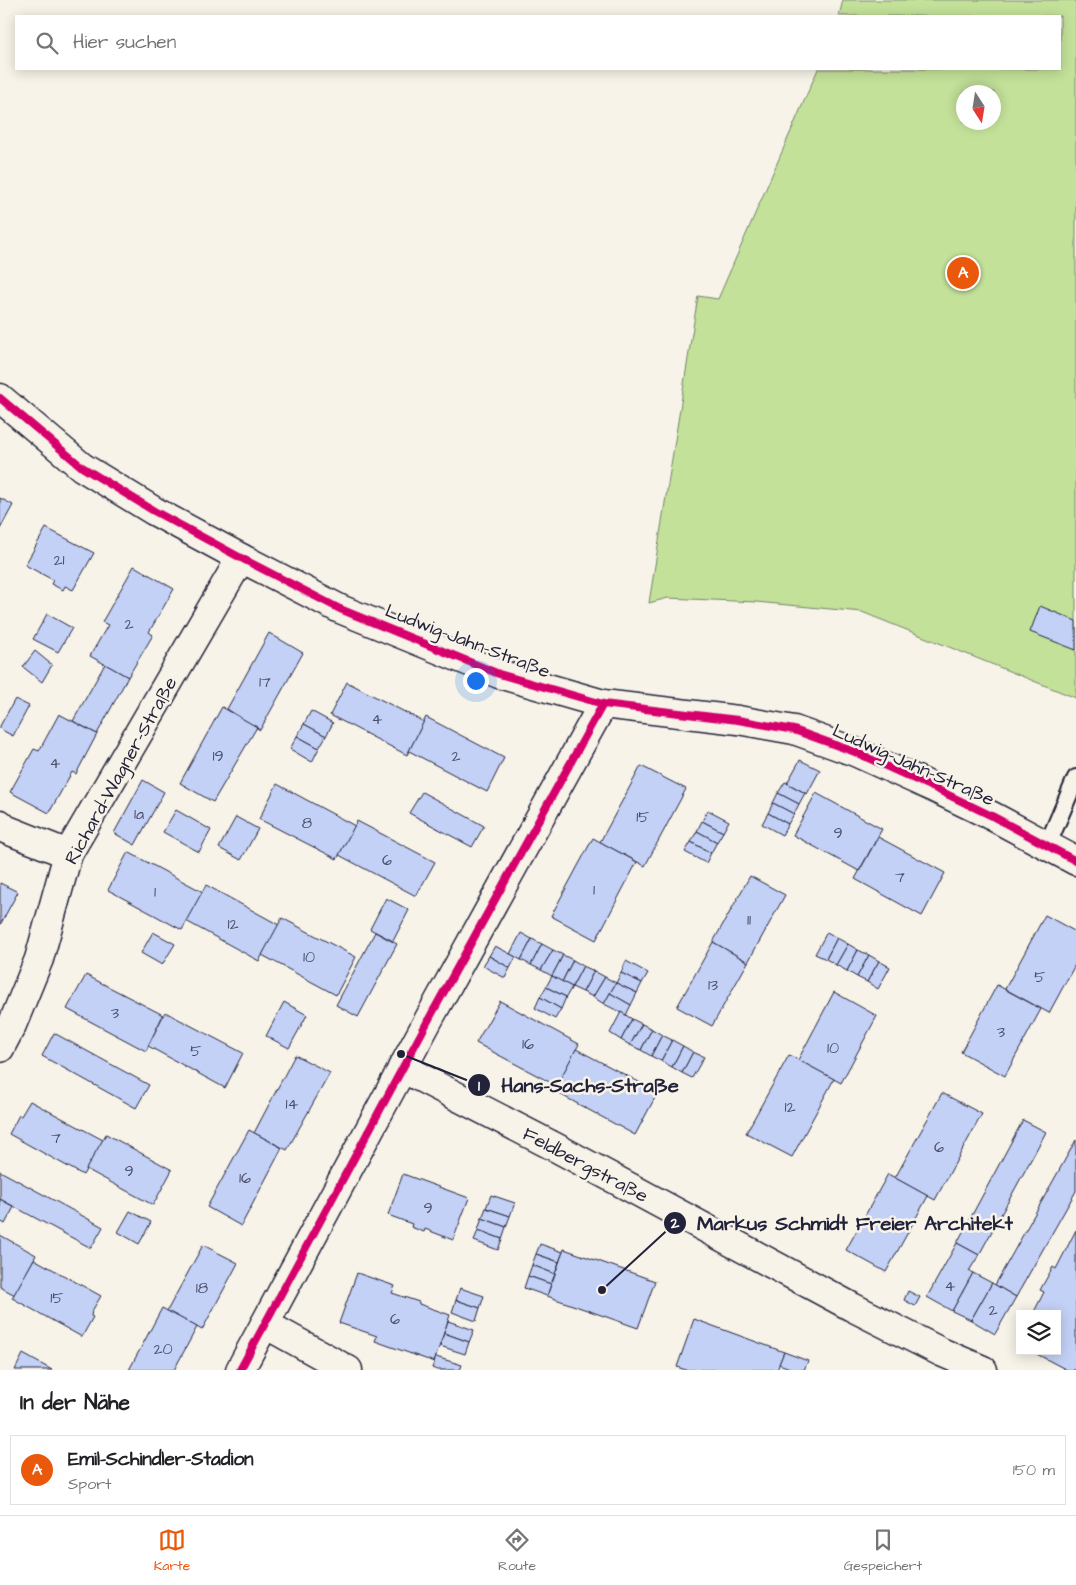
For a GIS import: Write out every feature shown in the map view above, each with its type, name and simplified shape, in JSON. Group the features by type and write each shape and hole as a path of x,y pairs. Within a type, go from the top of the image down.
{"street":[{"name":"Ludwig-Jahn-Straße","path":"0,398 82,467 154,511 340,609 499,674 603,704 738,720 794,730 855,752 932,787 1076,861"},
{"name":"Richard-Wagner-Straße","path":"0,1048 12,1025 39,959 68,854 241,558"},
{"path":"240,1370 532,829 603,704"},
{"path":"0,824 5,829 68,854"},
{"name":"Feldbergstraße","path":"402,1068 564,1152 852,1307 941,1352 983,1370"},
{"path":"265,1324 348,1370"}],"lane":[{"path":"1047,846 1076,778"}],"green space":[{"path":"843,0 1076,0 1076,698 862,612 756,602 668,598 649,603 698,296 718,299 818,70 1061,70 1061,15 839,15"}],"building":[{"path":"0,498 13,505 0,529"},
{"path":"46,528 94,553 73,590 65,586 63,590 51,584 53,580 25,565"},
{"path":"134,566 174,589 149,632 153,635 128,677 90,656 108,625 102,622"},
{"path":"1040,606 1076,621 1076,650 1030,632"},
{"path":"47,614 72,628 58,652 33,639"},
{"path":"269,633 303,653 260,730 227,709"},
{"path":"35,651 52,665 42,682 23,667"},
{"path":"105,664 128,677 97,734 73,721"},
{"path":"347,682 424,722 407,755 330,715"},
{"path":"15,699 29,706 13,736 0,729 0,726"},
{"path":"222,707 257,727 213,802 180,783"},
{"path":"311,711 333,723 326,736 304,724"},
{"path":"59,714 97,734 76,774 72,772 49,813 10,792 34,749 39,751"},
{"path":"426,717 504,758 487,792 409,751"},
{"path":"304,724 326,736 319,748 297,736"},
{"path":"297,736 319,748 312,762 290,749"},
{"path":"800,760 820,770 807,794 787,783"},
{"path":"641,766 686,789 645,866 600,842"},
{"path":"143,780 164,792 135,845 114,833"},
{"path":"785,782 805,793 799,804 778,793"},
{"path":"277,784 355,826 337,859 259,819"},
{"path":"422,792 484,826 472,847 409,813"},
{"path":"778,793 799,804 794,814 773,803"},
{"path":"816,793 882,829 859,871 793,835"},
{"path":"773,803 794,814 788,824 768,813"},
{"path":"176,810 211,830 199,852 163,832"},
{"path":"708,810 729,821 723,832 702,821"},
{"path":"768,813 788,824 782,835 762,824"},
{"path":"236,817 258,829 241,860 219,848"},
{"path":"357,821 435,862 416,896 339,855"},
{"path":"702,821 723,832 717,842 697,831"},
{"path":"697,831 717,842 711,853 691,842"},
{"path":"878,837 945,873 922,916 855,879"},
{"path":"593,838 637,862 596,940 551,916"},
{"path":"691,842 711,853 706,863 685,852"},
{"path":"128,852 203,892 182,930 108,890"},
{"path":"750,876 785,895 748,962 713,942"},
{"path":"0,883 18,892 0,925"},
{"path":"206,885 279,925 259,961 186,921"},
{"path":"386,898 409,910 393,941 370,929"},
{"path":"1045,915 1076,932 1076,963 1049,1013 1005,989"},
{"path":"282,918 356,957 336,995 262,955"},
{"path":"153,932 175,944 162,965 141,953"},
{"path":"375,932 397,944 358,1017 336,1005"},
{"path":"827,932 837,938 826,959 815,954"},
{"path":"521,933 532,939 521,960 510,954"},
{"path":"837,938 848,944 836,965 826,959"},
{"path":"532,939 542,944 531,965 521,960"},
{"path":"713,942 748,962 712,1026 677,1007"},
{"path":"542,944 553,950 541,970 531,965"},
{"path":"848,944 858,950 847,971 836,965"},
{"path":"495,946 516,957 510,968 489,956"},
{"path":"553,950 563,955 552,976 541,970"},
{"path":"858,950 869,955 857,977 847,971"},
{"path":"563,955 573,960 562,982 552,976"},
{"path":"869,955 879,961 867,982 857,977"},
{"path":"489,956 510,968 505,978 483,966"},
{"path":"573,960 583,966 572,987 562,982"},
{"path":"626,961 648,973 642,983 621,973"},
{"path":"879,961 890,967 878,989 867,982"},
{"path":"583,966 594,971 583,992 572,987"},
{"path":"594,971 605,977 593,997 583,992"},
{"path":"621,973 642,983 637,993 616,983"},
{"path":"86,975 163,1015 146,1051 67,1009"},
{"path":"552,976 572,987 566,997 546,987"},
{"path":"605,977 616,983 604,1004 593,997"},
{"path":"616,983 637,993 631,1005 610,993"},
{"path":"997,985 1041,1009 1005,1076 961,1052"},
{"path":"546,987 566,997 561,1009 540,997"},
{"path":"834,992 877,1016 841,1083 798,1060"},
{"path":"610,993 631,1005 626,1015 604,1004"},
{"path":"540,997 561,1009 555,1019 535,1008"},
{"path":"500,1001 579,1044 557,1086 476,1043"},
{"path":"284,1002 307,1015 289,1048 266,1036"},
{"path":"165,1012 243,1053 225,1088 148,1046"},
{"path":"621,1012 632,1019 621,1040 610,1033"},
{"path":"632,1019 642,1024 630,1045 621,1040"},
{"path":"642,1024 652,1029 641,1050 630,1045"},
{"path":"652,1029 662,1035 651,1056 641,1050"},
{"path":"54,1033 149,1085 136,1108 42,1056"},
{"path":"662,1035 672,1040 661,1061 651,1056"},
{"path":"672,1040 683,1046 672,1067 661,1061"},
{"path":"683,1046 693,1052 682,1073 672,1067"},
{"path":"576,1049 658,1092 635,1135 554,1091"},
{"path":"693,1052 704,1057 692,1078 682,1073"},
{"path":"295,1055 330,1073 287,1150 254,1133"},
{"path":"789,1055 834,1079 792,1157 746,1133"},
{"path":"942,1093 982,1114 935,1200 895,1178"},
{"path":"30,1101 103,1140 83,1175 9,1134 19,1115 21,1116"},
{"path":"1023,1120 1046,1132 979,1255 957,1243"},
{"path":"249,1130 282,1148 241,1226 207,1207"},
{"path":"106,1134 172,1170 153,1205 86,1169"},
{"path":"1076,1140 1076,1191 1016,1297 995,1285"},
{"path":"0,1171 103,1227 91,1248 0,1199"},
{"path":"403,1174 469,1198 453,1240 425,1229 424,1232 411,1227 412,1224 388,1215"},
{"path":"888,1174 928,1196 886,1272 846,1250"},
{"path":"491,1195 515,1203 510,1216 486,1208"},
{"path":"0,1199 14,1207 5,1224 0,1221"},
{"path":"486,1208 510,1216 506,1227 482,1218"},
{"path":"130,1211 151,1222 139,1244 118,1232"},
{"path":"482,1218 506,1227 502,1239 478,1230"},
{"path":"478,1230 502,1239 498,1250 474,1241"},
{"path":"1076,1230 1076,1370 1067,1370 1039,1355 1061,1355 1061,1310 1035,1310 1044,1292 1040,1290 1053,1267 1056,1269"},
{"path":"0,1235 36,1255 15,1295 0,1287"},
{"path":"957,1243 979,1255 969,1271 973,1273 952,1311 927,1297"},
{"path":"540,1244 563,1252 559,1262 536,1254"},
{"path":"203,1245 238,1263 202,1330 167,1311"},
{"path":"564,1249 655,1281 638,1328 547,1296"},
{"path":"536,1254 559,1262 555,1274 532,1265"},
{"path":"34,1259 101,1296 92,1311 91,1316 93,1317 82,1337 12,1298"},
{"path":"532,1265 555,1274 551,1284 528,1276"},
{"path":"357,1273 395,1286 392,1293 450,1315 434,1362 375,1341 377,1336 339,1323"},
{"path":"973,1273 992,1283 971,1320 952,1311"},
{"path":"528,1276 551,1284 547,1296 524,1288"},
{"path":"992,1283 1016,1297 995,1334 971,1320"},
{"path":"460,1288 484,1296 480,1308 456,1300"},
{"path":"908,1291 920,1297 915,1306 904,1300"},
{"path":"456,1300 480,1308 476,1321 452,1312"},
{"path":"162,1308 197,1327 174,1370 129,1370"},
{"path":"694,1319 784,1352 777,1370 686,1370 677,1367"},
{"path":"448,1321 474,1330 469,1342 444,1333"},
{"path":"444,1333 469,1342 465,1354 440,1346"},
{"path":"784,1352 808,1361 804,1370 795,1370 779,1364"},
{"path":"23,1354 52,1370 15,1370"},
{"path":"436,1357 462,1365 460,1370 437,1370 432,1368"}],"cycle path":[{"path":"0,398 82,467 154,511 340,609 499,674 603,704 738,720 794,730 855,752 932,787 992,816 1076,861"},
{"path":"240,1370 430,1017 603,704"}],"place":[{"name":"Emil-Schindler-Stadion","path":"963,273"},
{"name":"Hans-Sachs-Straße","path":"401,1054"},
{"name":"Markus Schmidt Freier Architekt","path":"602,1290"}]}
